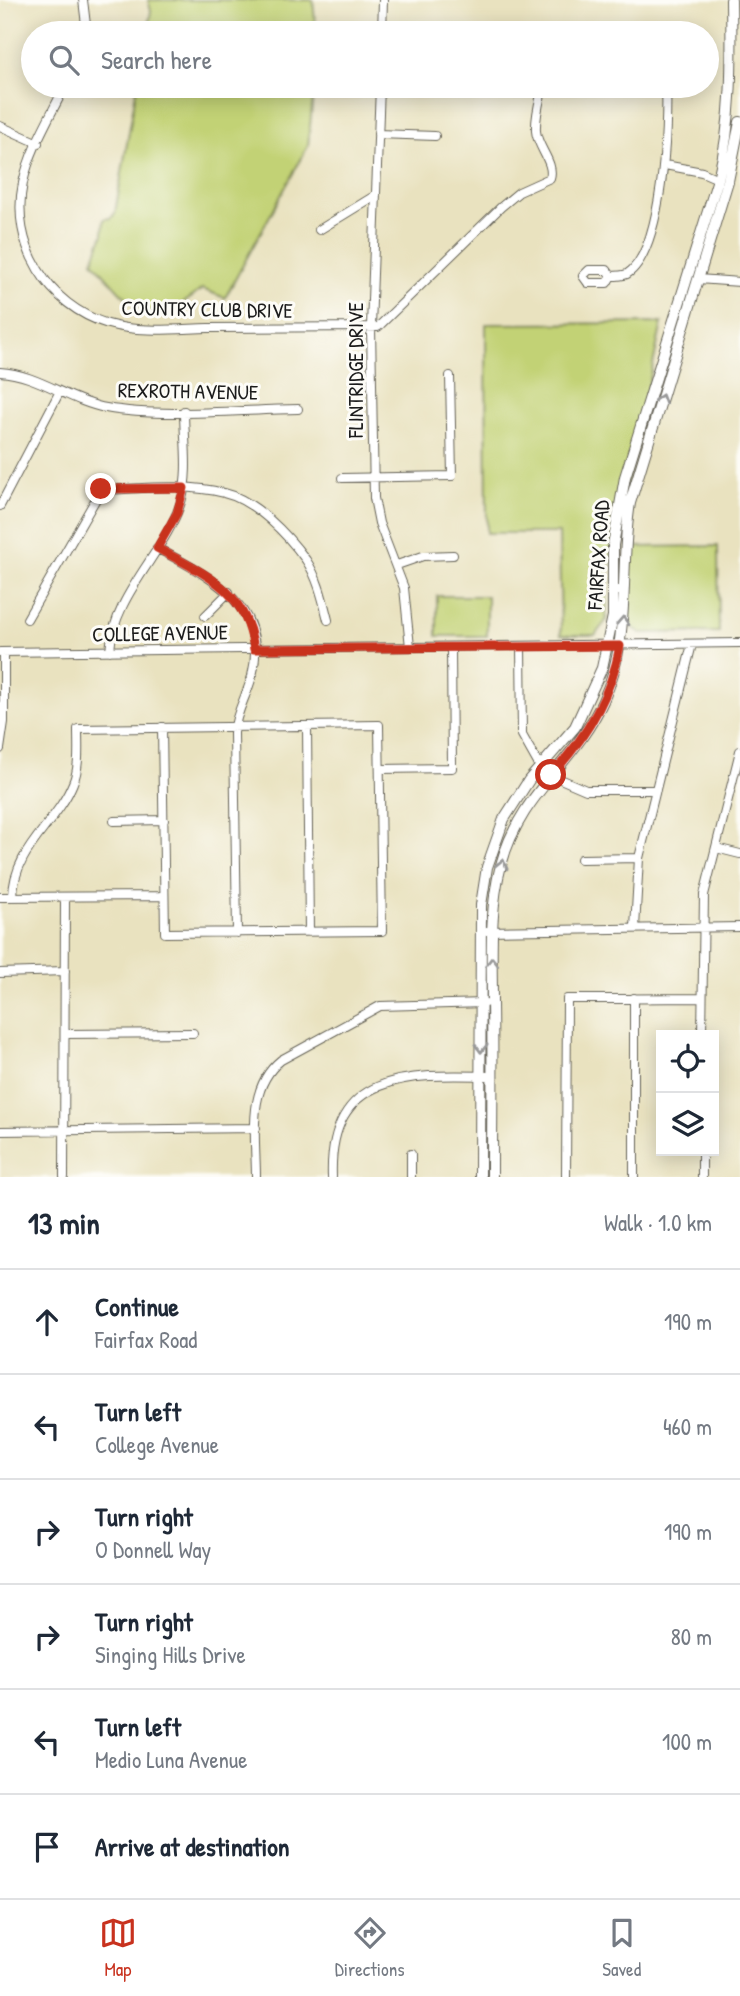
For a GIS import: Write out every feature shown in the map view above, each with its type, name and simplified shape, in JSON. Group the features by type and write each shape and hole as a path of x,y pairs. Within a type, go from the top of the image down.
{"main road":[{"name":"FAIRFAX ROAD","path":"492,1177 492,1003 483,886 492,849 512,805 566,739 597,682 613,616 613,545 620,501 718,178 731,104 731,0"},
{"name":"FAIRFAX ROAD","path":"480,1177 481,1003 487,931 496,885 510,836 527,804 577,745 610,686 620,646 624,546 630,503 729,181 740,122"},
{"path":"711,236 712,210 720,182 718,178"},
{"path":"698,279 695,264 704,225"},
{"path":"682,294 677,319 682,330"}],"street":[{"path":"83,0 85,21"},
{"path":"382,21 383,0"},
{"name":"COUNTRY CLUB DRIVE","path":"59,98 37,143 22,186 20,212 24,237 34,263 48,284 84,314 131,329 371,327"},
{"name":"FLINTRIDGE DRIVE","path":"380,98 371,327 373,478 379,523 397,565 407,605 410,647"},
{"path":"371,327 378,327 519,192 548,181 552,174 536,131 541,98"},
{"path":"611,276 625,275 642,253 664,165 666,98"},
{"path":"0,126 37,143"},
{"path":"378,134 435,136"},
{"path":"664,165 718,178"},
{"path":"319,230 376,195"},
{"path":"698,279 740,282"},
{"name":"REXROTH AVENUE","path":"0,372 22,375 59,393 118,410 298,409"},
{"path":"342,478 452,476 450,376"},
{"path":"0,506 59,393"},
{"path":"110,651 116,621 177,513 184,488 184,411"},
{"path":"27,619 101,489 184,488 228,494 254,509 284,534 306,561 320,591 328,620"},
{"path":"157,548 229,592 246,617 254,649 252,676 235,727 237,933"},
{"path":"397,565 423,556 453,555"},
{"path":"205,616 229,592"},
{"name":"COLLEGE AVENUE","path":"2,652 740,643"},
{"path":"635,928 639,858 692,644"},
{"path":"521,646 520,726 524,743 540,768"},
{"path":"380,769 452,768 451,647"},
{"path":"0,749 4,722 2,652"},
{"path":"13,897 14,876 21,860 73,784 78,768 78,729 162,727 379,725 382,931 165,933 162,727"},
{"path":"307,726 309,932"},
{"path":"702,1030 704,895 740,751"},
{"path":"551,775 586,790 656,790"},
{"path":"114,821 164,820"},
{"path":"716,848 740,854"},
{"path":"581,859 639,858"},
{"path":"0,897 164,896"},
{"path":"64,1177 65,897"},
{"path":"487,931 740,927"},
{"path":"0,973 65,971"},
{"path":"634,1177 635,998"},
{"path":"566,1177 567,999 702,998"},
{"path":"256,1177 256,1128 260,1086 269,1072 287,1056 380,1006 492,1003"},
{"path":"65,1034 192,1034"},
{"path":"332,1177 336,1128 357,1101 401,1078 492,1076"},
{"path":"0,1131 256,1128"},
{"path":"411,1154 411,1177"},
{"path":"702,1156 702,1177"}],"green space":[{"path":"148,0 313,0 315,21 149,21 151,11"},
{"path":"135,98 313,98 308,146 225,298 202,289 184,303 168,310 154,311 141,308 129,300 93,261 103,234 104,219 111,218 115,213"},
{"path":"662,323 609,567 606,621 595,635 561,635 559,533 487,533 486,324"},
{"path":"718,546 719,632 641,633 629,625 630,547"},
{"path":"437,596 487,596 487,636 437,636"}],"route":[{"path":"101,489 184,488 177,513 157,548 216,581 229,592 242,608 250,626 254,649 620,646 610,686 596,715 577,745 551,775"}]}
